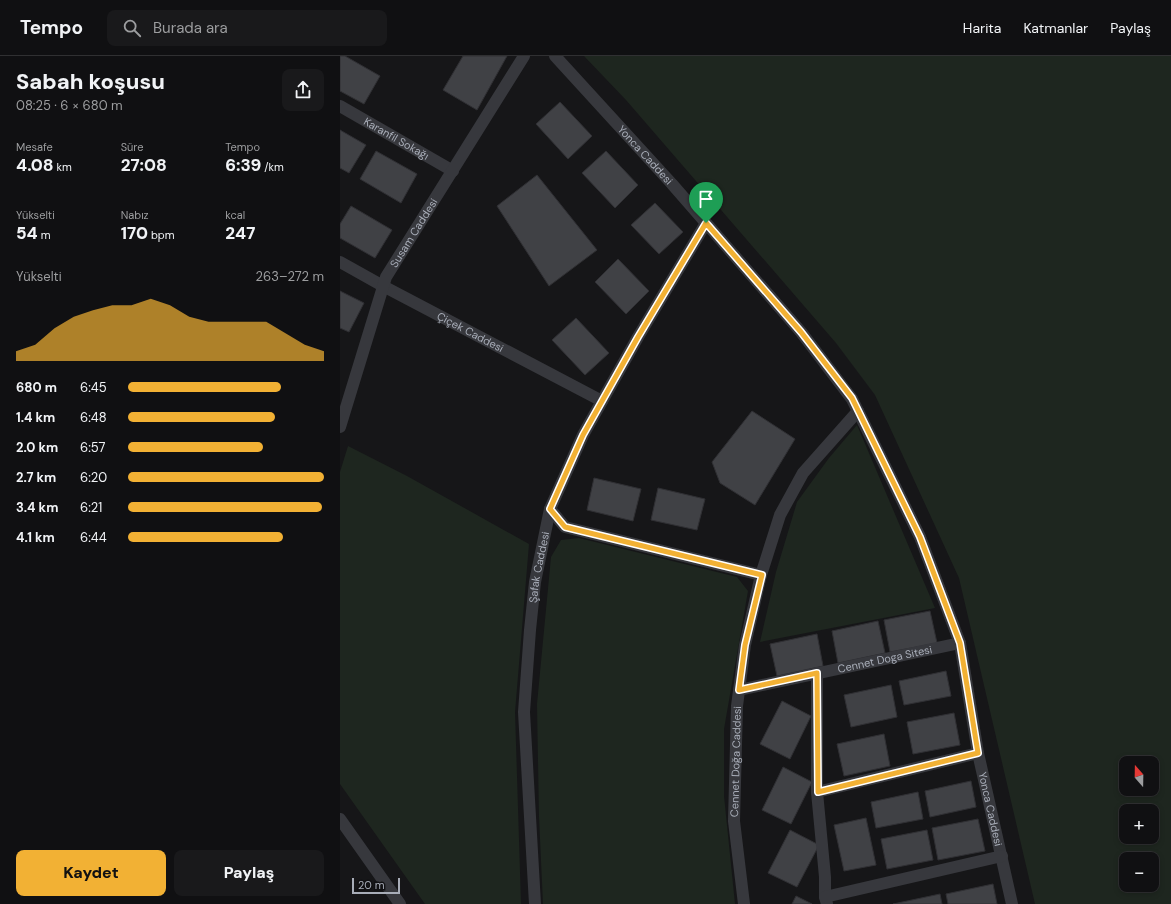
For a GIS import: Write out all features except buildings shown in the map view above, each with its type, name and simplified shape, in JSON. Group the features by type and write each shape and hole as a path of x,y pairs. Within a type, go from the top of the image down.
{"street":[{"name":"Susam Caddesi","path":"340,427 386,277 524,56"},
{"name":"Yonca Caddesi","path":"555,56 672,184 801,332 852,398 920,537 960,643 978,753 1012,904"},
{"name":"Karanfil Sokağı","path":"340,106 452,171"},
{"name":"Şafak Caddesi","path":"535,904 524,712 535,582 550,509 583,435 638,337 706,223"},
{"name":"Çiçek Caddesi","path":"340,262 602,401"},
{"name":"Cennet Doğa Caddesi","path":"744,904 734,821 736,706 745,645 762,575 780,515 803,472 858,411"},
{"path":"550,509 565,527 762,575"},
{"name":"Cennet Doga Sitesi","path":"739,690 960,643"},
{"path":"817,673 818,792 826,900 1002,856"},
{"path":"818,792 978,753"},
{"path":"340,819 400,904"}],"shaded area":[{"path":"584,56 1171,56 1171,904 1035,904 959,578 875,395 836,343 626,100"},
{"path":"857,425 935,608 760,642 776,572 797,502 829,458"},
{"path":"348,446 407,476 529,544 515,712 521,904 425,904 340,784 340,472"},
{"path":"579,538 737,577 748,591 724,729 724,796 735,904 543,904 539,817 537,704 551,557 561,540"}],"route":[{"path":"706,223 801,332 852,398 920,537 960,643 978,753 818,792 817,673 739,690 745,645 762,575 565,527 550,509 583,435 638,337 706,223"}]}
